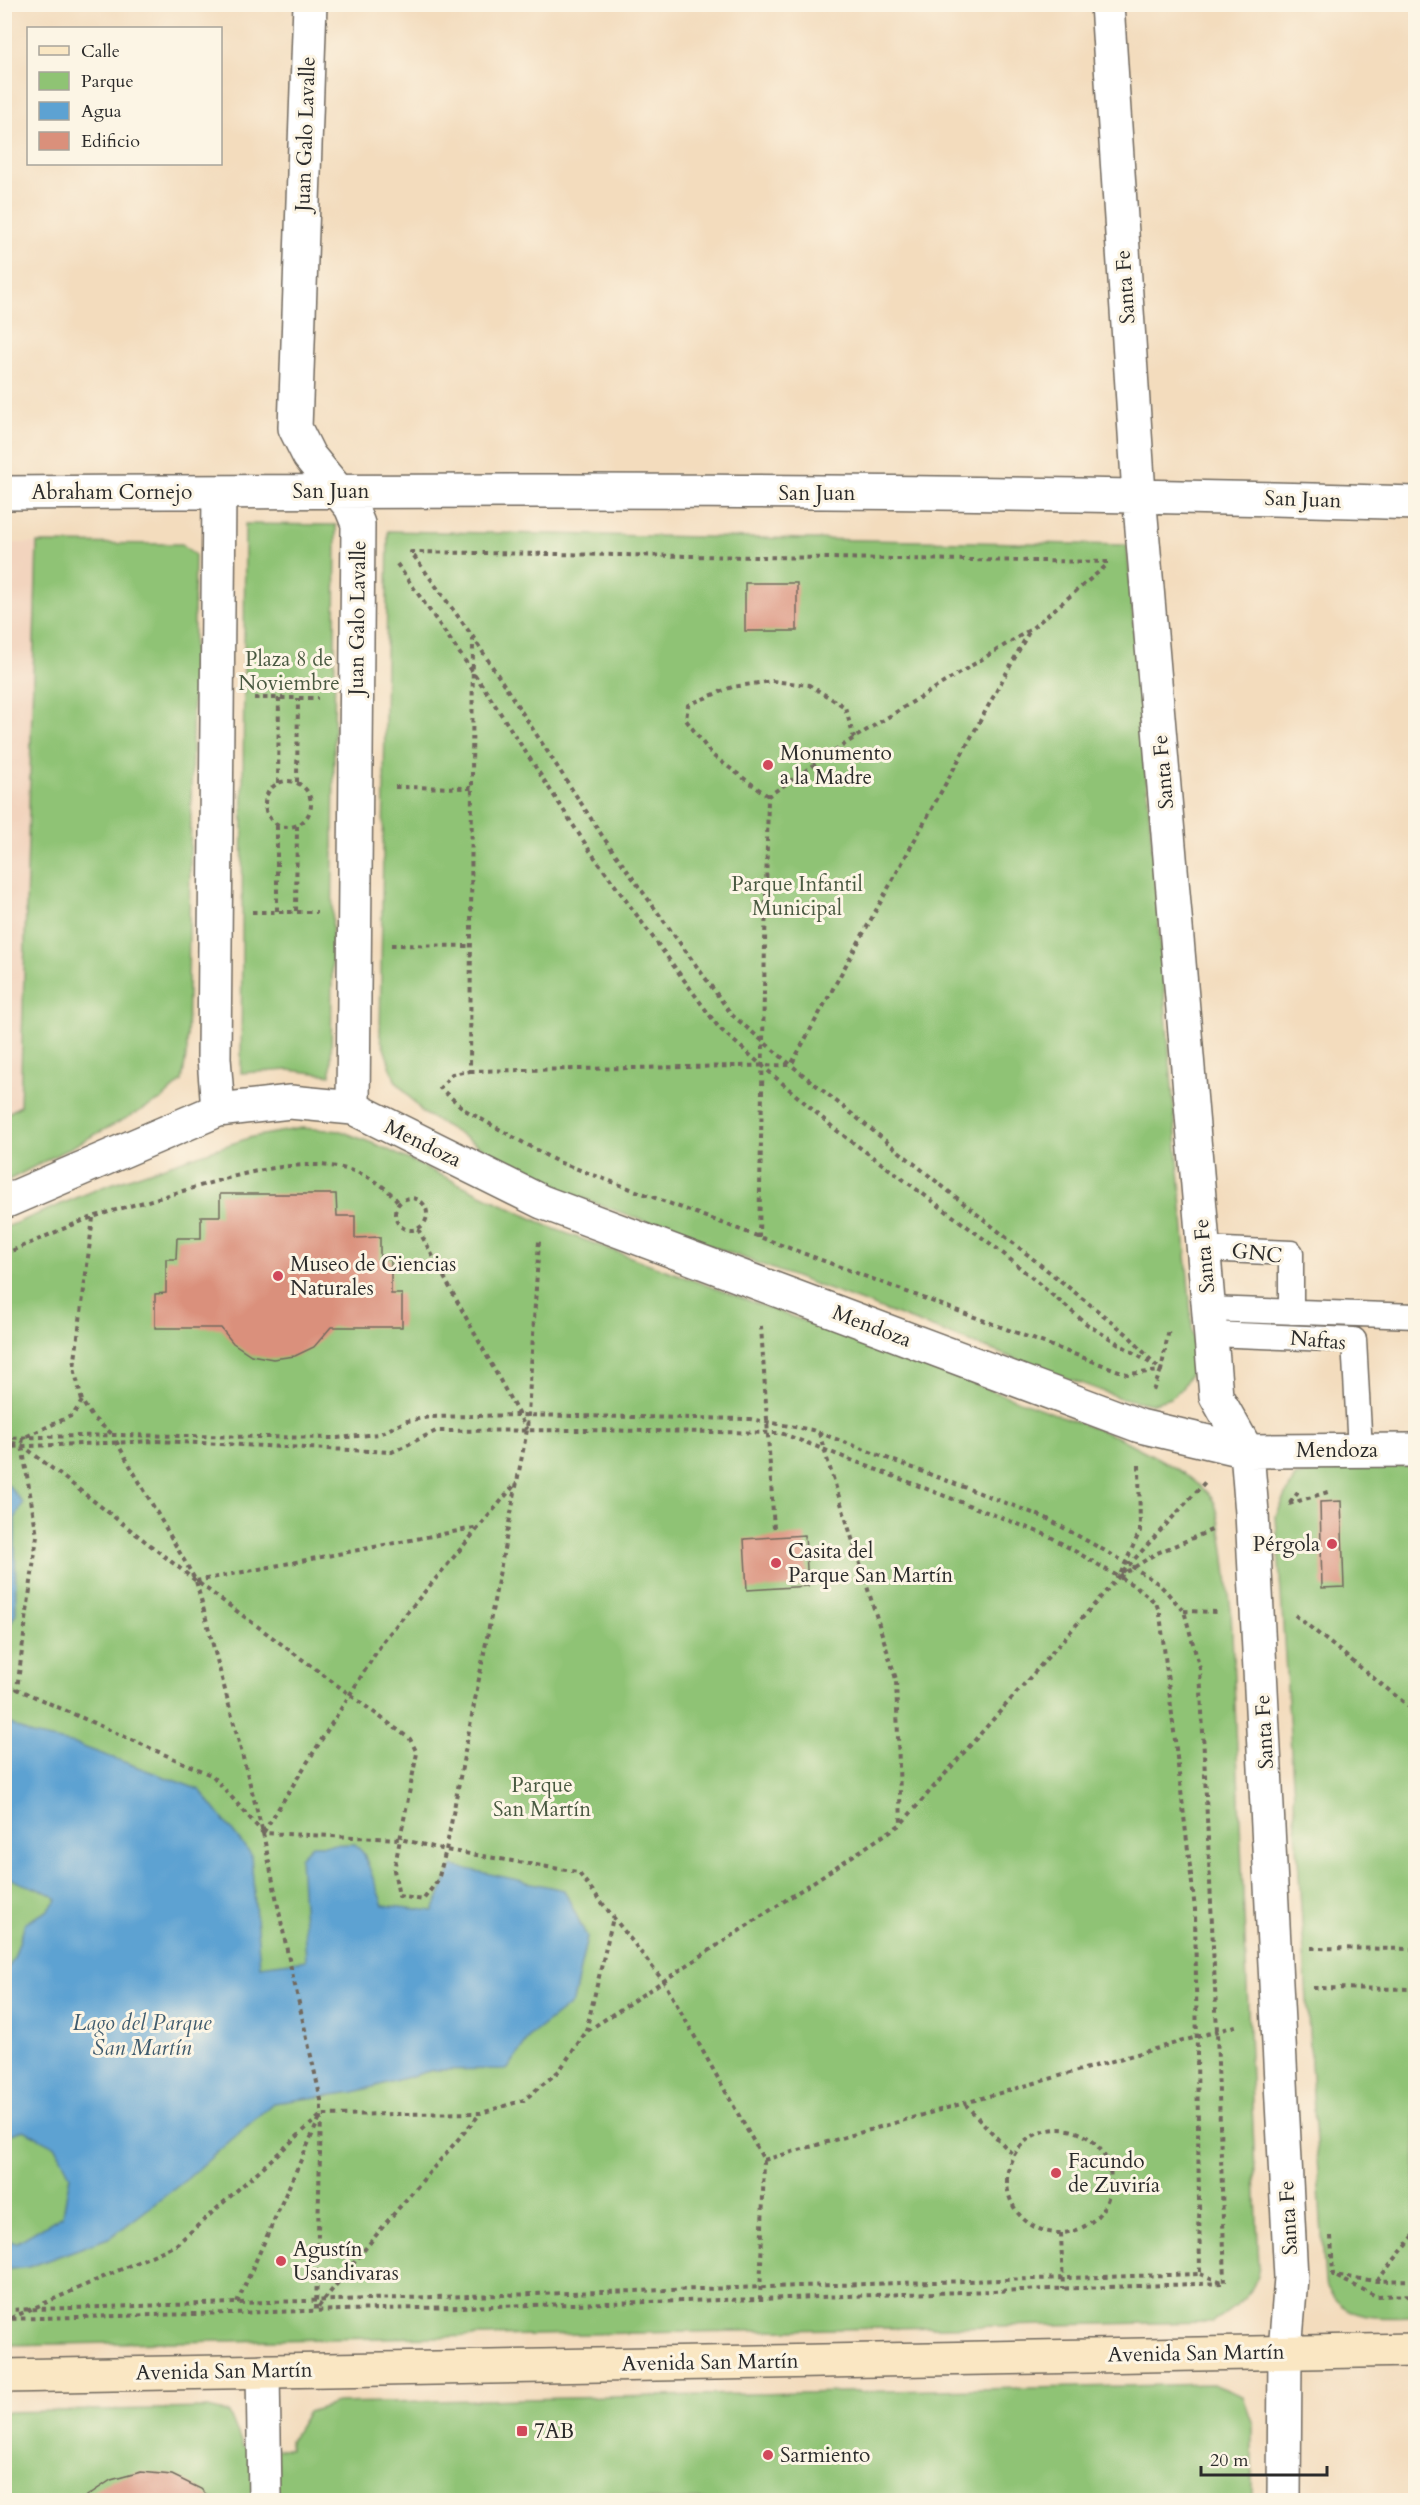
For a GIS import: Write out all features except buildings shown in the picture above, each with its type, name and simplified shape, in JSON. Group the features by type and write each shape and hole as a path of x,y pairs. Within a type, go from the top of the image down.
{"main road":[{"name":"Avenida San Martín","path":"4,2376 1416,2350"}],"street":[{"name":"Juan Galo Lavalle","path":"310,4 295,428 309,456 351,507 358,524 353,1108"},
{"name":"Santa Fe","path":"1107,4 1139,494 1216,1396 1242,1450 1252,1513 1291,2278 1285,2351 1284,2500"},
{"name":"San Juan","path":"219,492 1139,494 1416,503"},
{"name":"Abraham Cornejo","path":"4,493 219,492"},
{"path":"218,1110 214,1046 219,492"},
{"path":"4,1202 218,1110 290,1102 353,1108"},
{"name":"Mendoza","path":"353,1108 542,1202 1140,1426 1242,1450 1416,1450"},
{"path":"263,2371 265,2500"}],"lane":[{"name":"GNC","path":"1203,1249 1291,1253 1291,1312"},
{"path":"1209,1321 1291,1312 1416,1316"},
{"name":"Naftas","path":"1209,1321 1354,1340 1360,1450"}],"path":[{"path":"358,524 374,531 472,671 590,851 719,1028 836,1130 999,1250 1088,1325 1161,1371"},
{"path":"1111,562 411,552 473,637 603,837 732,1015 791,1065 1128,1335 1161,1371"},
{"path":"1111,562 1112,574"},
{"path":"768,796 854,738 1030,629 1111,562"},
{"path":"791,1065 1030,629"},
{"path":"470,1071 473,637"},
{"path":"768,796 712,755 686,720 688,705 732,687 772,681 809,685 845,707 854,738"},
{"path":"251,698 325,698"},
{"path":"278,783 279,698"},
{"path":"297,782 298,698"},
{"path":"297,782 310,794 311,805 308,817 297,825 289,827 277,825 269,818 265,797 269,790 278,783 297,782"},
{"path":"356,786 472,788"},
{"path":"768,796 758,1283 774,1529"},
{"path":"277,825 277,911"},
{"path":"296,911 297,825"},
{"path":"250,912 324,912"},
{"path":"355,944 471,946"},
{"path":"791,1065 470,1071 452,1074 440,1088 465,1110 556,1161 1127,1374 1161,1371"},
{"path":"4,1254 93,1218 255,1170 297,1165 338,1168 367,1178 392,1194 399,1203"},
{"path":"413,1198 426,1208 427,1219 418,1229 410,1231 398,1224 394,1215 399,1203 413,1198"},
{"path":"4,1440 22,1445 196,1581 410,1739 417,1753 394,1870 399,1896 423,1900 438,1880 446,1850 527,1430 542,1202"},
{"path":"93,1218 74,1368 82,1401 92,1417 113,1435 196,1581 263,1833 321,2100 316,2310"},
{"path":"418,1229 527,1430"},
{"path":"1119,1577 1129,1565 1140,1531 1140,1426 1161,1371 1170,1325"},
{"path":"23,1438 73,1414 82,1401"},
{"path":"4,1440 113,1435 338,1438 379,1434 407,1421 430,1418 518,1415 750,1419 819,1432 1046,1518 1159,1584 1184,1611 1200,1669 1225,2283"},
{"path":"4,1446 157,1442 392,1452 436,1431 782,1433 1049,1536 1138,1588 1156,1603 1160,1614 1195,1909 1200,2274"},
{"path":"819,1432 896,1679 901,1824"},
{"path":"23,1438 22,1445 37,1536 16,1689 213,1776 263,1833 400,1839 446,1850 578,1872 664,1982 764,2160 760,2299"},
{"path":"586,2032 901,1824 1129,1565 1242,1450"},
{"path":"263,1833 384,1640 518,1481"},
{"path":"1290,1516 1289,1504 1301,1489"},
{"path":"1129,1565 1252,1513 1337,1490"},
{"path":"196,1581 480,1526"},
{"path":"1184,1611 1257,1612"},
{"path":"1293,1625 1293,1613 1416,1712"},
{"path":"6,2319 176,2245 321,2115 481,2113 524,2100 559,2071 586,2032 613,1918"},
{"path":"1311,1936 1313,1958"},
{"path":"1274,1947 1416,1949"},
{"path":"1314,1978 1314,1988"},
{"path":"764,2160 1197,2038 1277,2001 1314,1988 1416,1989"},
{"path":"965,2103 1013,2155"},
{"path":"316,2310 385,2224 481,2113"},
{"path":"237,2302 321,2115"},
{"path":"1057,2129 1074,2131 1089,2139 1101,2151 1109,2166 1111,2183 1108,2200 1099,2214 1086,2226 1061,2233 1035,2228 1021,2218 1011,2203 1006,2187 1013,2155 1025,2141 1040,2133 1057,2129"},
{"path":"1330,2227 1333,2275"},
{"path":"1061,2233 1063,2289"},
{"path":"1376,2282 1416,2233"},
{"path":"4,2310 1200,2274 1225,2283"},
{"path":"1333,2275 1376,2282 1416,2280"},
{"path":"1333,2275 1376,2296 1416,2295"},
{"path":"6,2319 760,2299 1225,2283"}],"shaded area":[{"path":"4,543 37,543 20,1106 5,1115"}],"green space":[{"name":"Plaza 8 de Noviembre","path":"245,524 336,525 331,1075 289,1070 241,1073"},
{"name":"Parque Infantil Municipal","path":"388,531 1127,545 1194,1351 1192,1370 1182,1388 1170,1398 1151,1404 1121,1398 544,1184 423,1113 395,1080 380,1036"},
{"path":"37,543 182,544 195,555 187,1050 182,1081 161,1100 5,1182 5,1115 20,1106"},
{"name":"Parque San Martín","path":"302,1128 341,1131 382,1147 552,1228 1120,1438 1183,1473 1205,1490 1213,1500 1222,1535 1231,1610 1259,2267 1257,2278 1249,2294 1237,2305 1213,2322 5,2345 4,1228 105,1186 252,1137"},
{"path":"1339,1466 1415,1466 1415,2317 1375,2317 1351,2311 1340,2304 1325,2282 1276,1516 1295,1477"},
{"path":"1213,2384 1243,2396 1252,2422 1252,2500 5,2500 4,2412 208,2408 229,2413 243,2447 290,2449 290,2441 308,2412 337,2403"}],"water":[{"path":"5,1481 23,1503 15,1519 16,1613 5,1634"},
{"name":"Lago del Parque San Martín","path":"5,1721 32,1735 75,1744 200,1790 251,1855 260,1966 306,1960 300,1857 312,1845 355,1844 364,1854 383,1905 433,1911 453,1866 564,1890 587,1937 573,2002 531,2035 508,2069 433,2070 355,2092 273,2103 187,2179 111,2237 29,2267 5,2270 5,2239 16,2243 63,2215 70,2175 56,2147 24,2130 5,2136 5,1974 14,1958 25,1923 47,1911 57,1899 45,1891 17,1882 5,1875"}],"place":[{"name":"Monumento a la Madre","path":"768,765"},
{"name":"Museo de Ciencias Naturales","path":"278,1276"},
{"name":"Pérgola","path":"1332,1544"},
{"name":"Casita del Parque San Martín","path":"776,1563"},
{"name":"Facundo de Zuviría","path":"1056,2173"},
{"name":"Agustín Usandivaras","path":"281,2261"},
{"name":"7AB","path":"522,2431"},
{"name":"Sarmiento","path":"768,2455"}]}
